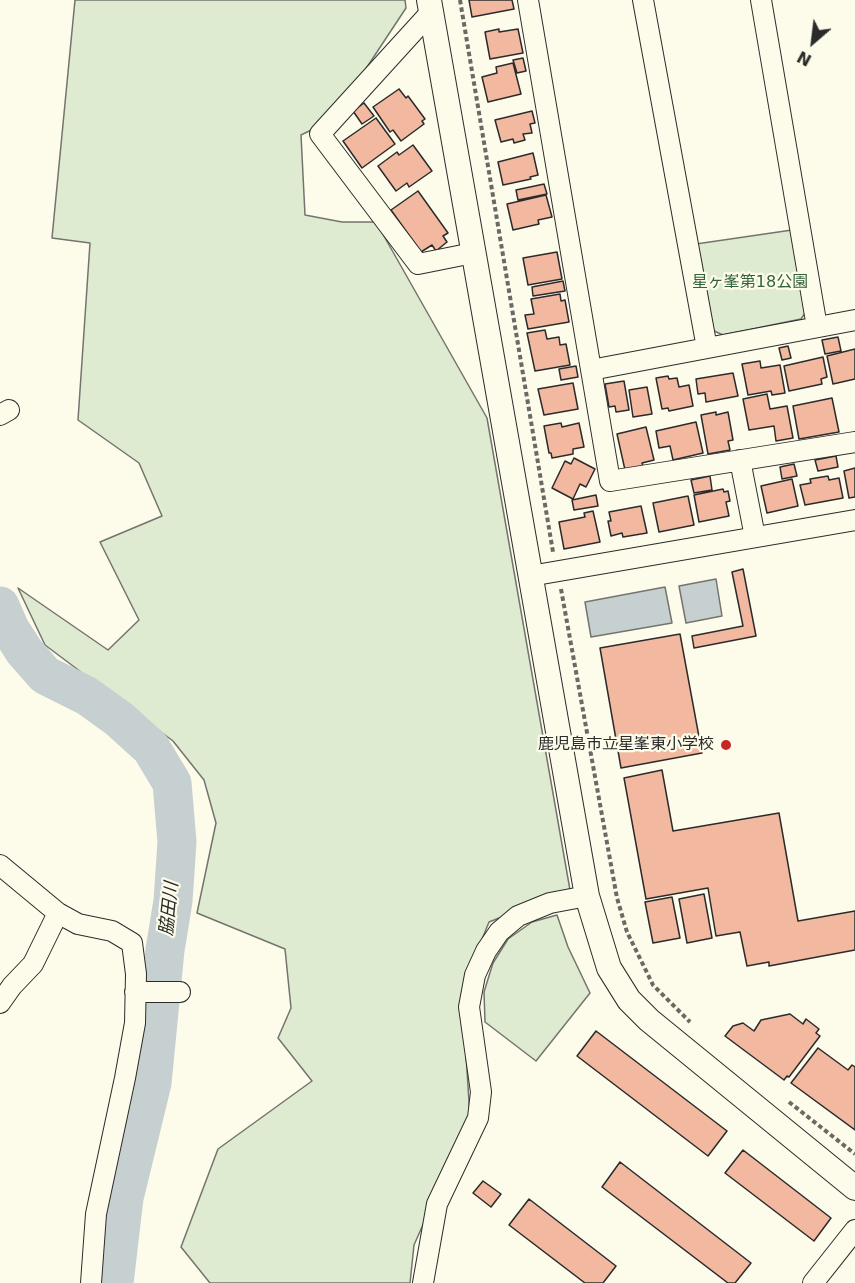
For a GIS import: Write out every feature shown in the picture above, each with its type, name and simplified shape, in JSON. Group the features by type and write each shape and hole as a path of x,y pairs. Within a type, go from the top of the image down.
{"street":[{"path":"528,0 610,481 855,441"},
{"path":"643,0 707,348"},
{"path":"761,0 817,327"},
{"path":"430,6 320,134 418,264 473,253"},
{"path":"430,6 586,896 609,968 629,1000 649,1020 855,1188"},
{"path":"591,370 855,320"},
{"path":"740,460 755,537"},
{"path":"530,576 855,520"},
{"path":"0,865 58,913 78,924 112,931 132,943 136,974 135,1023 96,1214 91,1283"},
{"path":"423,1283 437,1204 478,1118 481,1092 469,1007 475,975 486,951 499,932 518,916 550,903 586,896"},
{"path":"0,1003 12,986 33,964 58,913"},
{"path":"135,992 180,992"},
{"path":"813,1283 855,1230"}],"path":[{"path":"460,0 557,571 617,898 627,932 653,986 694,1025"},
{"path":"783,1097 855,1154"}],"green space":[{"path":"75,0 405,0 406,8 332,120 301,135 305,215 342,222 376,222 487,418 570,890 489,922 469,971 463,1007 470,1118 414,1245 410,1283 210,1283 181,1247 218,1149 312,1081 278,1038 291,1008 285,949 197,913 216,823 204,780 173,741 45,645 18,588 108,650 139,620 100,542 162,516 139,463 78,420 90,243 52,238"},
{"name":"星ヶ峯第18公園","path":"792,230 805,313 801,319 723,335 712,330 696,244"},
{"path":"557,915 568,947 590,993 536,1061 485,1022 484,992 493,963 508,939 532,922"}],"shaded area":[{"path":"716,579 722,616 686,623 679,586"},
{"path":"665,587 672,623 591,637 585,602"}],"building":[{"path":"469,0 512,0 514,9 472,17"},
{"path":"499,29 499,32 518,29 523,53 490,59 485,32"},
{"path":"523,58 526,71 517,73 513,60"},
{"path":"513,63 521,94 488,102 482,77 497,73 496,67"},
{"path":"399,89 406,98 408,96 425,119 422,121 424,124 401,141 393,130 390,132 373,107"},
{"path":"364,103 374,116 362,124 353,111"},
{"path":"532,111 535,123 530,124 532,133 523,134 525,140 514,143 513,139 501,142 495,120"},
{"path":"376,118 395,144 362,168 343,141"},
{"path":"413,145 432,171 409,187 407,183 396,191 378,166 397,152 399,155"},
{"path":"533,153 538,175 530,177 531,179 503,185 498,162"},
{"path":"544,184 547,194 518,200 516,190"},
{"path":"418,191 448,233 443,236 447,242 436,251 432,245 421,252 391,210"},
{"path":"546,195 552,217 538,220 539,224 513,230 507,204"},
{"path":"557,252 562,279 528,285 523,258"},
{"path":"563,281 565,291 533,296 532,287"},
{"path":"560,294 561,301 565,300 569,322 528,329 525,315 534,314 531,299"},
{"path":"545,330 547,339 559,337 560,345 566,344 570,365 535,371 527,333"},
{"path":"838,337 841,351 825,354 822,340"},
{"path":"788,346 791,358 782,360 779,348"},
{"path":"855,349 855,379 833,384 827,356"},
{"path":"823,357 827,377 821,379 822,384 789,391 784,366"},
{"path":"760,361 761,368 780,365 785,393 772,395 771,391 748,395 742,364"},
{"path":"576,366 578,377 561,380 559,369"},
{"path":"733,373 738,396 706,402 705,393 698,394 696,379"},
{"path":"668,376 669,379 677,378 679,387 689,385 693,406 669,411 668,408 662,409 656,378"},
{"path":"624,381 629,410 616,412 615,406 609,407 605,384"},
{"path":"573,383 578,409 544,415 538,389"},
{"path":"647,387 652,414 633,417 629,390"},
{"path":"767,394 770,409 787,406 793,438 776,441 774,426 749,430 743,399"},
{"path":"832,398 839,432 799,439 793,406"},
{"path":"716,412 716,415 728,412 733,440 728,441 730,450 708,454 701,415"},
{"path":"696,422 703,453 673,460 670,446 659,448 656,431"},
{"path":"561,423 562,427 579,423 584,447 573,449 573,454 552,458 544,426"},
{"path":"646,427 654,460 642,463 643,466 625,470 617,434"},
{"path":"836,456 838,467 818,471 815,460"},
{"path":"574,458 595,469 586,487 580,484 573,499 552,488 565,461 571,464"},
{"path":"794,464 797,476 782,479 780,467"},
{"path":"855,468 855,497 849,498 844,471"},
{"path":"710,476 712,490 694,493 691,480"},
{"path":"828,476 829,480 839,478 843,498 805,505 800,485 811,483 810,479"},
{"path":"792,479 798,506 767,513 761,486"},
{"path":"723,489 724,492 728,491 730,501 726,502 729,516 699,522 694,495"},
{"path":"596,495 598,506 574,510 572,500"},
{"path":"688,496 694,525 659,532 653,503"},
{"path":"641,506 647,533 623,537 622,533 611,536 609,512"},
{"path":"593,511 600,542 564,549 559,522 585,517 584,513"},
{"path":"743,569 756,636 694,648 692,636 743,626 732,572"},
{"path":"680,634 702,753 621,768 600,648"},
{"path":"662,770 673,831 779,813 798,921 855,911 855,950 769,966 769,962 747,966 740,932 716,936 708,888 646,899 624,778"},
{"path":"704,894 712,938 687,943 679,899"},
{"path":"672,897 680,938 653,943 645,902"},
{"path":"790,1014 803,1024 806,1019 819,1029 816,1033 820,1036 789,1077 787,1076 784,1080 725,1036 733,1026 743,1023 754,1031 761,1020"},
{"path":"596,1031 727,1131 708,1156 577,1056"},
{"path":"818,1048 848,1070 852,1065 855,1067 855,1130 791,1083"},
{"path":"743,1150 831,1218 814,1241 725,1173"},
{"path":"620,1162 751,1263 735,1283 728,1283 602,1187"},
{"path":"483,1181 501,1194 491,1207 473,1193"},
{"path":"529,1199 616,1266 603,1283 585,1283 509,1225"}],"waterway":[{"name":"脇田川","path":"0,606 10,629 24,651 45,675 87,696 119,719 151,748 172,783 177,842 173,901 165,950 152,1083 124,1198 114,1283"}],"place":[{"name":"鹿児島市立星峯東小学校","path":"726,745"}]}
